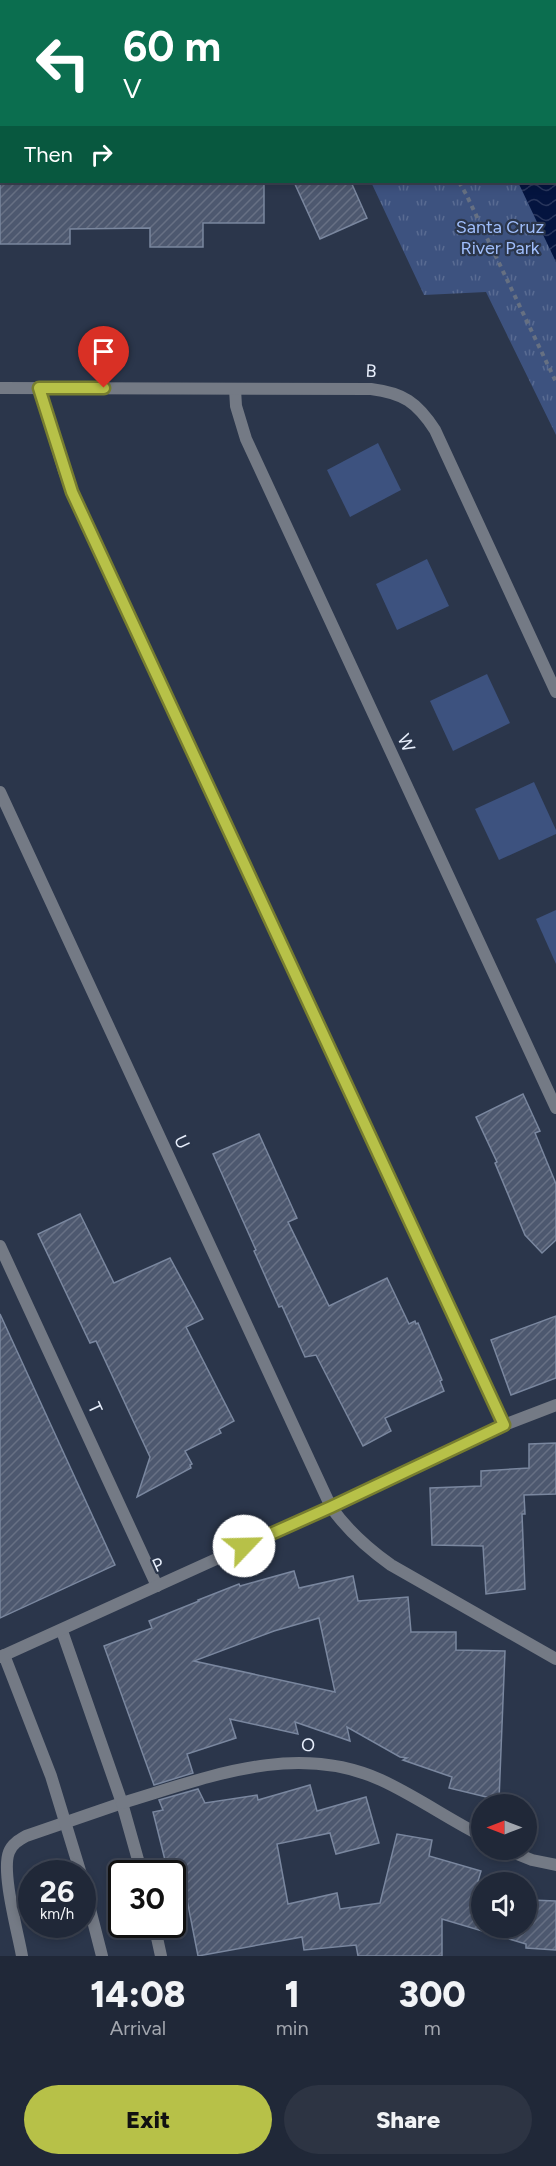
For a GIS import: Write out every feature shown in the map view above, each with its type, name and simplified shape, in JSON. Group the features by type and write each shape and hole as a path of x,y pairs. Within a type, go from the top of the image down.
{"street":[{"name":"B","path":"0,388 380,390 390,391 407,398 424,412 435,430 556,692"},
{"path":"39,388 64,471 80,511 504,1425"},
{"name":"W","path":"235,389 236,406 246,439 556,1108"},
{"name":"U","path":"0,792 331,1507"},
{"name":"T","path":"0,1245 157,1586"},
{"name":"P","path":"2,1656 62,1631 504,1425 556,1406"},
{"path":"331,1507 346,1528 367,1548 391,1565 556,1659"},
{"path":"62,1631 122,1803 138,1860"},
{"path":"2,1656 51,1776 77,1860"},
{"name":"O","path":"22,1956 8,1876 9,1852 16,1842 65,1821 238,1769 307,1762 347,1769 380,1780 471,1830"},
{"path":"532,1860 556,1865"},
{"path":"96,1933 102,1956"},
{"path":"157,1938 160,1956"}],"path":[{"path":"460,183 556,382"}],"green space":[{"name":"Santa Cruz River Park","path":"371,183 556,183 556,435 486,292 424,295"},
{"path":"378,443 401,490 350,517 327,470"},
{"path":"427,559 449,606 397,630 376,584"},
{"path":"487,674 510,723 453,751 430,701"},
{"path":"534,782 556,834 499,860 475,809"},
{"path":"556,910 556,964 536,919"}],"water":[{"path":"518,183 556,183 556,262"}],"building":[{"path":"0,183 264,183 264,223 203,223 203,247 150,247 150,228 70,229 70,244 0,244"},
{"path":"294,183 351,183 367,218 320,239"},
{"path":"523,1094 540,1131 535,1133 556,1184 556,1240 542,1253 525,1235 495,1163 497,1162 476,1117"},
{"path":"259,1134 297,1218 288,1222 329,1306 387,1278 409,1324 415,1321 416,1324 418,1323 442,1380 440,1381 444,1391 385,1418 391,1431 363,1446 316,1355 305,1357 282,1306 279,1307 213,1154"},
{"path":"80,1214 114,1283 170,1258 203,1319 186,1327 234,1421 219,1429 221,1433 185,1451 192,1464 191,1468 137,1497 150,1457 96,1341 90,1343 38,1234"},
{"path":"0,1314 115,1565 0,1618"},
{"path":"556,1316 556,1378 511,1395 491,1340"},
{"path":"556,1443 556,1494 524,1495 525,1514 522,1514 525,1589 486,1594 483,1546 432,1545 430,1488 481,1486 481,1471 529,1468 529,1444"},
{"path":"294,1571 299,1588 353,1576 358,1601 408,1597 411,1632 456,1632 456,1650 505,1651 499,1794 474,1794 449,1788 452,1777 403,1760 407,1758 400,1757 347,1727 350,1741 295,1722 298,1734 230,1719 236,1738 187,1754 193,1773 154,1785 104,1646 152,1628 149,1621 239,1584 240,1586","holes":["319,1618 335,1692 194,1661 274,1631"]},
{"path":"310,1785 317,1811 366,1797 379,1843 336,1854 330,1833 277,1844 288,1904 337,1893 340,1909 380,1903 397,1834 432,1840 429,1856 481,1871 471,1872 471,1928 442,1919 442,1956 358,1956 356,1945 304,1950 302,1937 198,1956 186,1895 186,1860 165,1860 153,1812 163,1810 159,1800 198,1789 205,1803 257,1795 258,1800"},
{"path":"537,1900 556,1901 556,1950 526,1948 526,1944 506,1938 537,1938"}],"route":[{"path":"104,388 39,388 72,492 504,1425 244,1546"}]}
